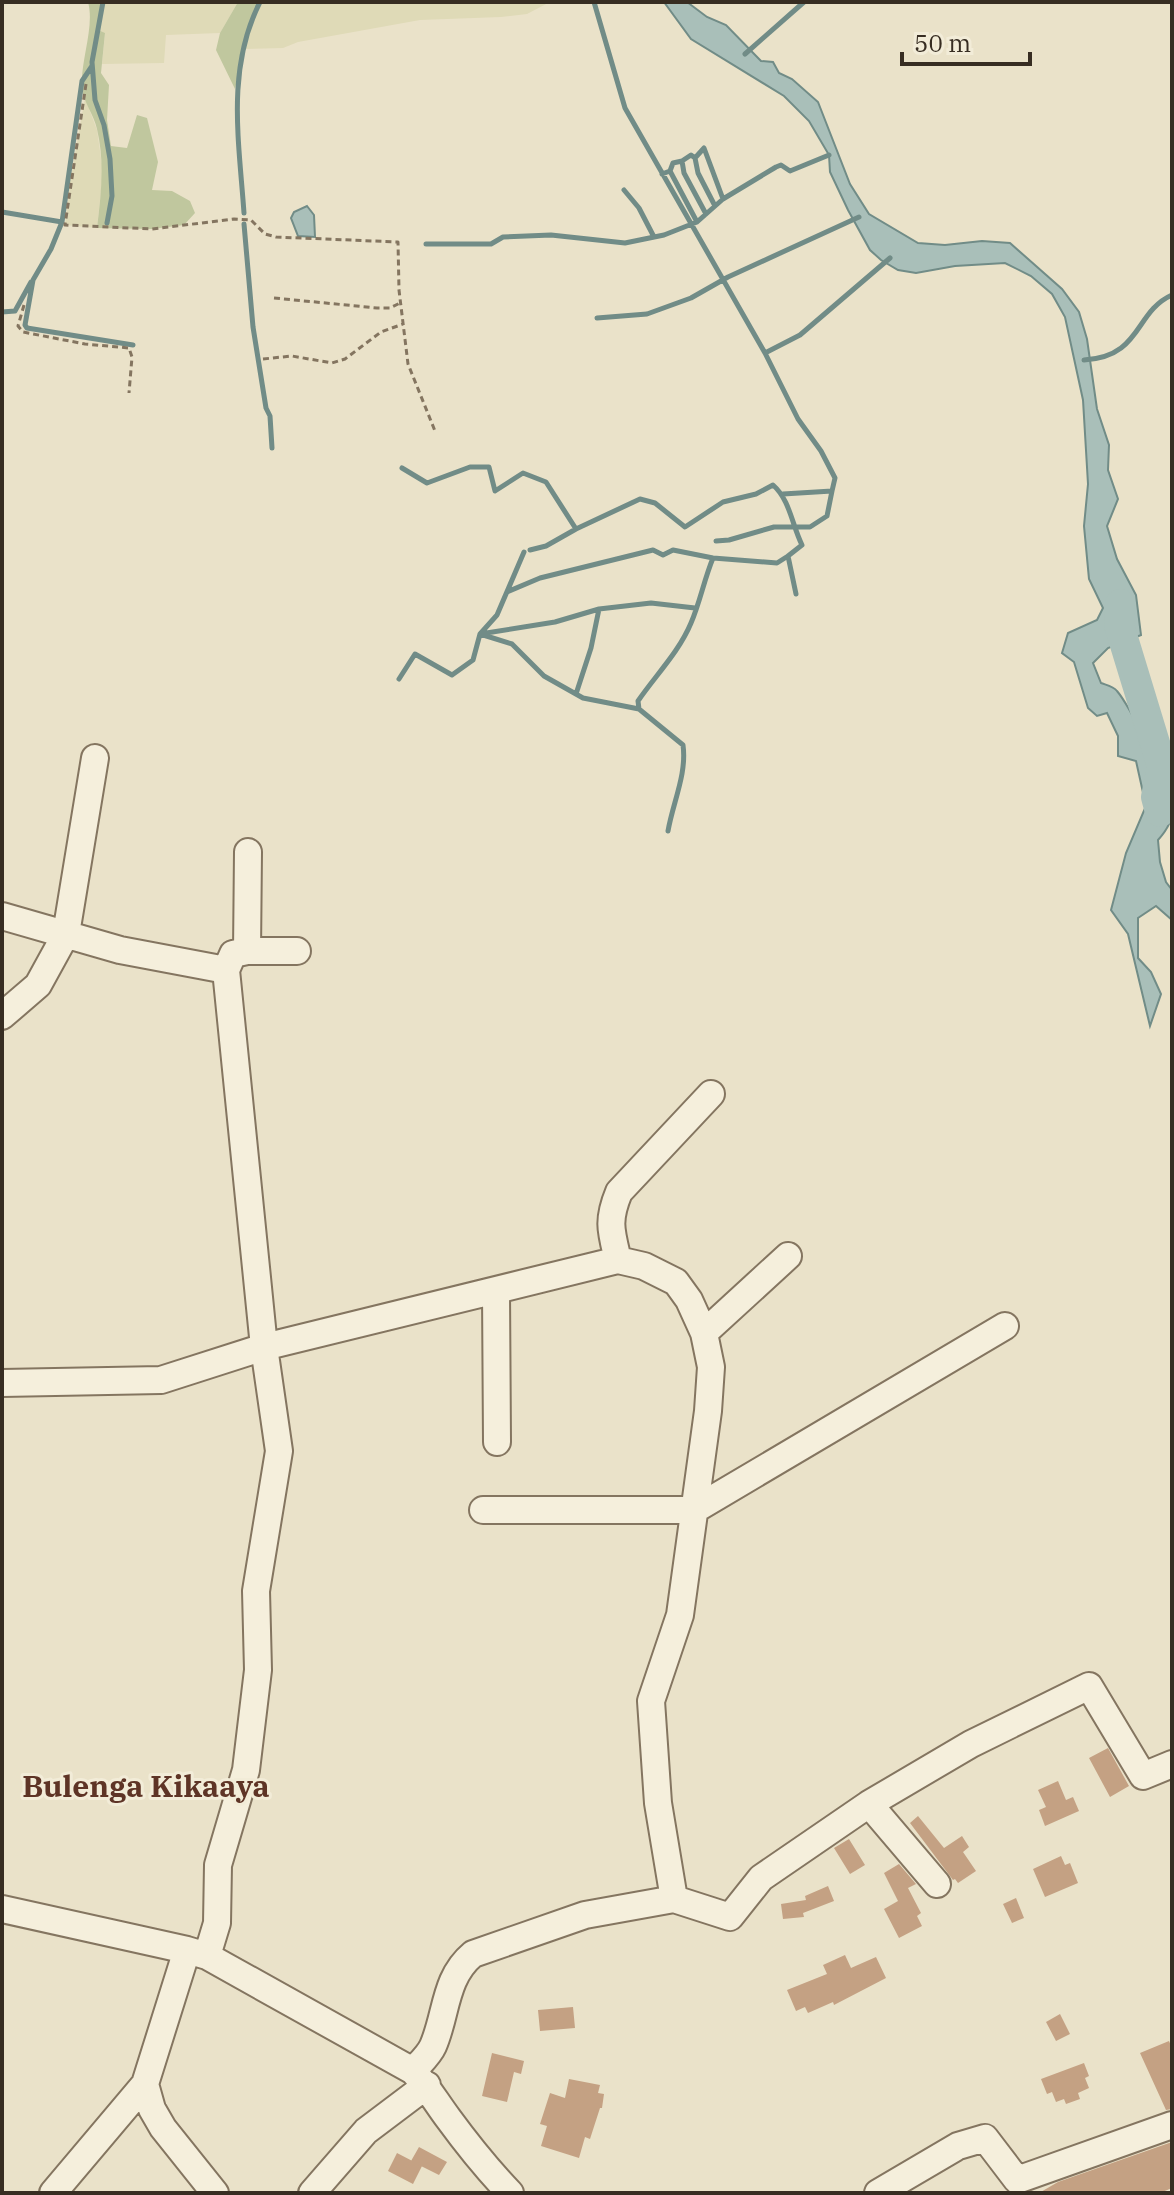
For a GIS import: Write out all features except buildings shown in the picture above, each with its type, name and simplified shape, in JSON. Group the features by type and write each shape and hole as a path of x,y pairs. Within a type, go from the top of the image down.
{"street":[{"path":"2,1016 38,985 66,934 95,758"},
{"path":"247,951 248,852"},
{"path":"2,916 120,950 226,970"},
{"path":"53,2193 145,2084 197,1953 217,1923 218,1865 246,1770 258,1670 256,1591 279,1451 264,1347 226,970 233,954 297,951"},
{"path":"618,1260 610,1213 619,1192 711,1094"},
{"path":"704,1333 788,1256"},
{"path":"2,1383 161,1380 264,1347 618,1260 644,1266 676,1282 689,1300 704,1333 711,1367 708,1411 680,1615 651,1701 658,1803 674,1899"},
{"path":"496,1292 497,1442"},
{"path":"483,1510 694,1510 1005,1326"},
{"path":"312,2193 366,2131 420,2078 455,1976 461,1964 473,1954 585,1915 674,1899 730,1917 761,1878 869,1804 971,1744 1089,1686 1143,1776 1172,1764"},
{"path":"869,1804 937,1884"},
{"path":"2,1909 197,1953 420,2078 508,2192"},
{"path":"145,2084 152,2109 163,2128 215,2193"},
{"path":"878,2193 958,2146 985,2138 1017,2180 1172,2125"}],"path":[{"path":"86,84 65,225 152,229 234,219 251,220 265,234 276,237 398,242 400,303 408,364 435,431"},
{"path":"274,298 377,308 390,308 400,303"},
{"path":"24,305 18,326 23,332 85,344 129,348 132,357 129,393"},
{"path":"263,359 292,356 332,363 345,359 381,332 403,324"}],"shaded area":[{"path":"103,2 238,2 220,33 166,35 164,63 102,64 105,34 98,30"},
{"path":"260,2 550,2 527,14 420,20 298,42 283,48 243,49 249,24"},
{"path":"85,98 97,130 103,172 97,228 65,225"}],"green space":[{"path":"88,2 103,2 98,30 105,33 101,73 109,85 107,120 111,146 127,148 137,115 147,118 158,162 152,190 172,191 190,201 195,213 184,225 152,229 97,228 101,154 96,124 82,88 90,22"},
{"path":"238,2 260,2 249,24 235,89 216,50 220,33"}],"water":[{"path":"664,2 687,2 707,17 726,25 761,61 773,62 779,73 792,79 818,102 850,184 869,214 918,243 1010,243 1062,289 1079,312 1087,339 1097,409 1109,445 1108,470 1118,499 1107,526 1117,559 1136,595 1141,635 1108,648 1093,663 1101,683 1115,689 1123,699 1157,763 1172,802 1170,823 1158,840 1160,862 1172,890 1172,920 1156,906 1138,918 1138,958 1151,972 1161,994 1150,1026 1128,934 1111,910 1126,853 1146,806 1136,761 1118,756 1118,736 1107,713 1097,716 1088,708 1074,662 1062,653 1068,633 1097,620 1103,608 1089,579 1084,526 1088,484 1083,400 1065,317 1052,294 1031,276 1005,263 955,266 916,273 898,270 881,260 870,250 848,210 830,172 829,155 809,121 784,96 691,39"},
{"path":"307,206 314,215 315,237 298,236 291,218 294,212"}],"waterway":[{"path":"103,2 92,62 95,100 104,125 110,159 112,196 107,223"},
{"path":"244,213 237,106 239,79 249,27 260,2"},
{"path":"594,2 625,108 765,353"},
{"path":"745,54 804,2"},
{"path":"92,66 82,81 62,222 33,280 25,325 27,328 133,345"},
{"path":"695,158 704,148 723,199"},
{"path":"682,161 691,155 695,158 698,173 715,206"},
{"path":"426,244 491,244 503,237 551,235 625,243 664,235 697,222 723,199 776,167 781,165 790,171 829,155"},
{"path":"670,171 673,163 682,161 684,173 706,214"},
{"path":"662,174 670,171 697,222"},
{"path":"624,190 639,208 654,237"},
{"path":"2,212 62,222"},
{"path":"597,318 647,314 691,298 728,277 859,217"},
{"path":"244,224 253,327 266,408 270,416 272,448"},
{"path":"783,494 832,491 835,478 821,451 798,419 765,353 800,335 890,258"},
{"path":"2,312 15,311 31,282"},
{"path":"1084,360 1117,351 1136,333 1150,312 1172,295"},
{"path":"402,468 427,483 470,467 489,467 495,491 523,473 546,482 576,529 640,499 655,503 685,527 723,502 756,494 773,485 787,505 802,545 788,556 796,594"},
{"path":"716,541 774,527 810,527 827,516 832,491"},
{"path":"530,550 546,546 576,529"},
{"path":"507,592 540,578 653,550 663,555 673,550 713,558 777,563 788,556"},
{"path":"399,679 415,654 452,675 473,660 480,634 497,615 524,552"},
{"path":"668,831 681,777 683,745 639,709 638,701 686,634 713,558"},
{"path":"639,709 583,698 544,676 512,644 480,634 555,622 599,609 651,603 695,608"},
{"path":"1120,604 1119,625 1162,766 1156,797 1160,812"},
{"path":"576,694 591,648 599,609"}],"district":[{"name":"Bulenga Kikaaya","path":"146,1785"}]}
